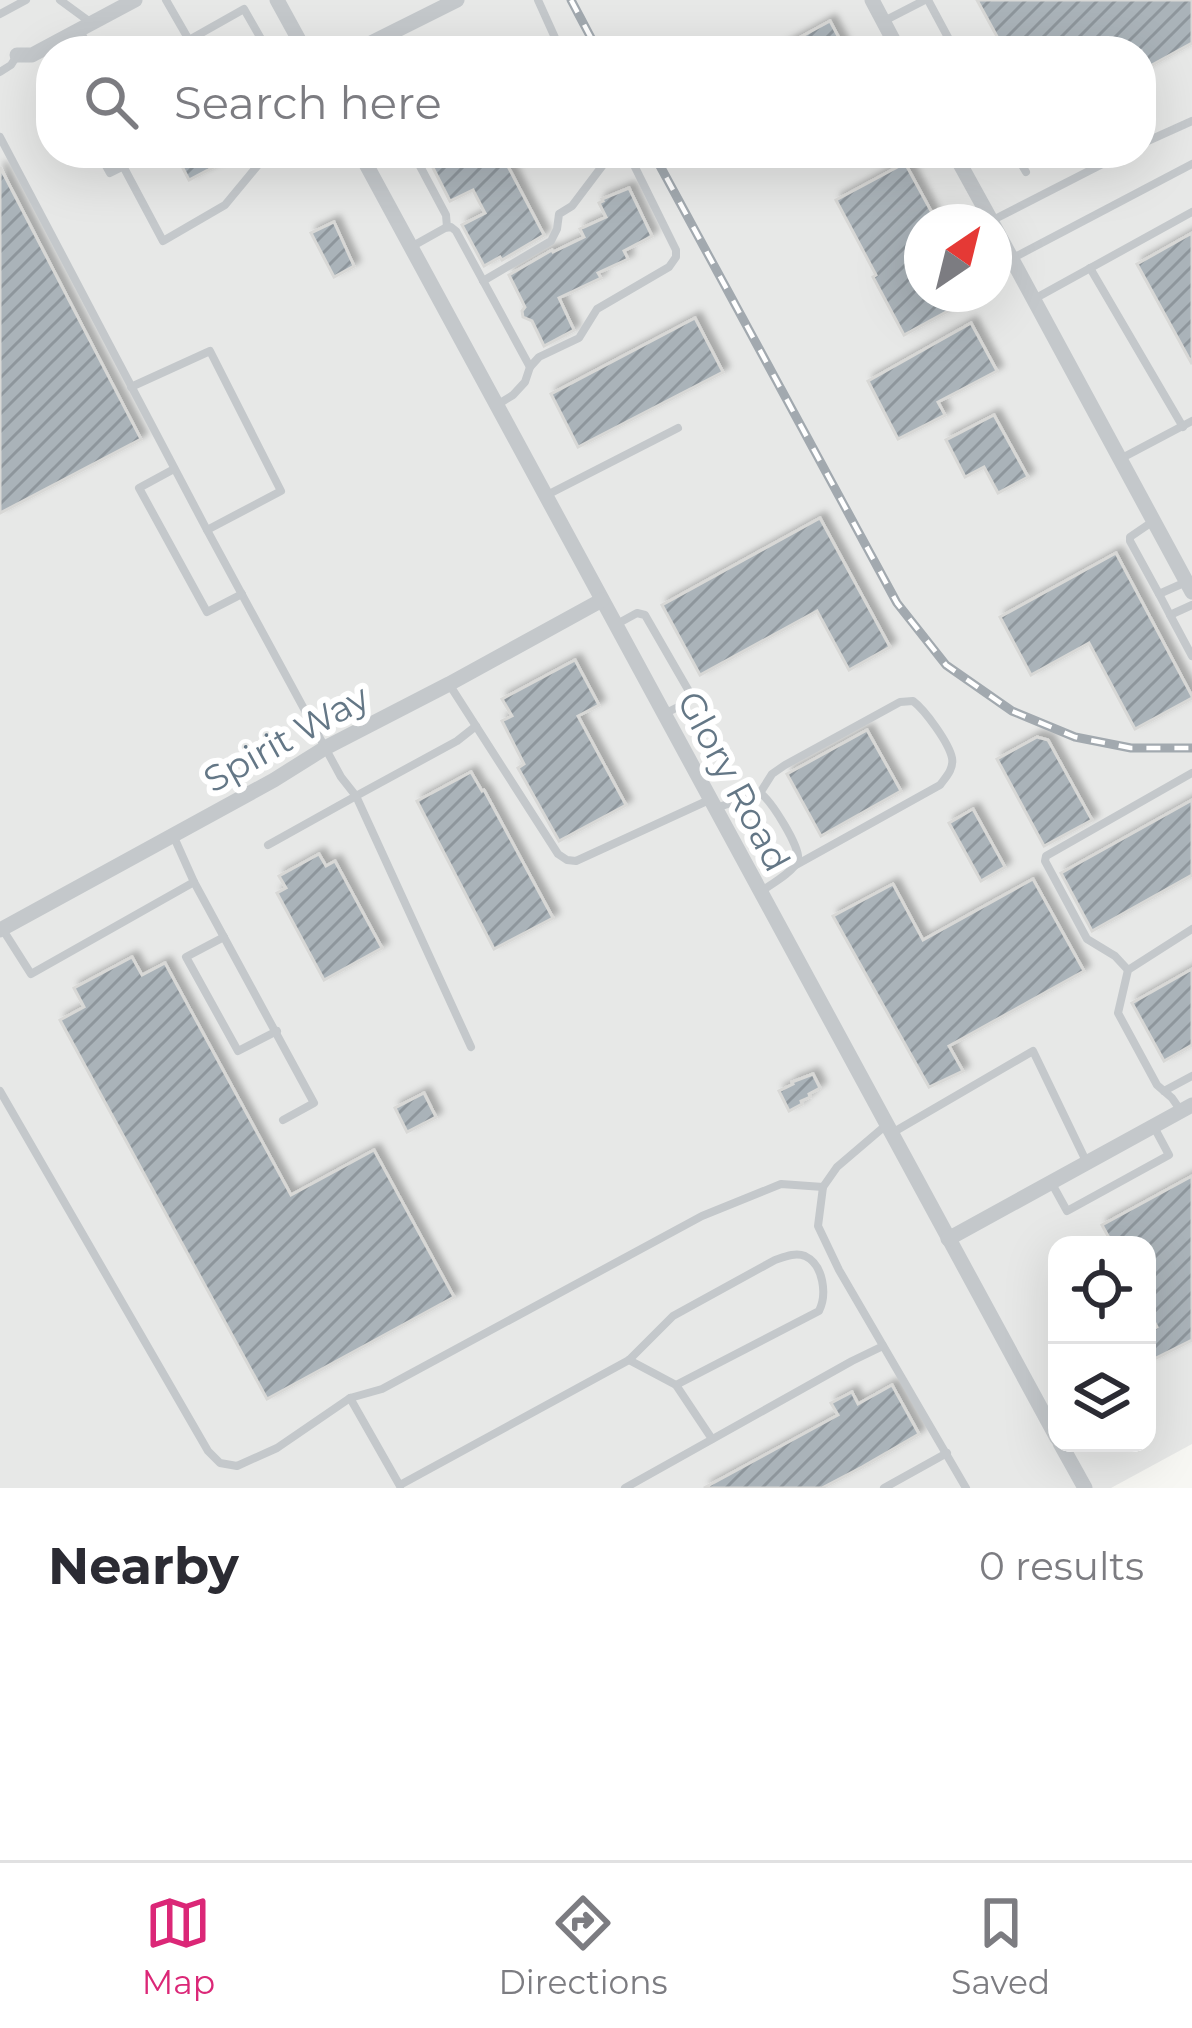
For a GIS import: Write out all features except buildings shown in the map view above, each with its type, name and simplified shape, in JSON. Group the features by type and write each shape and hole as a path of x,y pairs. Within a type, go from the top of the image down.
{"street":[{"path":"67,36 135,0"},
{"path":"277,0 297,36"},
{"path":"385,36 458,0"},
{"path":"872,0 891,36"},
{"path":"17,55 36,53"},
{"name":"Glory Road","path":"369,168 1048,1422"},
{"path":"963,168 982,204"},
{"path":"1012,258 1189,587"},
{"name":"Spirit Way","path":"1,930 602,600"},
{"path":"948,1239 1189,1107"},
{"name":"Glory Road","path":"1065,1452 1085,1488"}],"lane":[{"path":"0,14 26,0"},
{"path":"60,0 86,26 88,36"},
{"path":"166,0 185,36"},
{"path":"538,0 554,36"},
{"path":"884,22 926,0 947,36"},
{"path":"205,36 244,9 259,36"},
{"path":"0,72 17,55"},
{"path":"1156,137 1192,121"},
{"path":"0,137 174,469 341,778 356,796 471,1047"},
{"path":"1012,258 1192,164"},
{"path":"124,168 163,242 225,206 256,168"},
{"path":"421,168 446,215 447,228"},
{"path":"483,281 551,241 556,219 601,168"},
{"path":"497,405 525,382 539,357 580,338 597,310 676,257 635,168"},
{"path":"1024,168 1026,172"},
{"path":"1012,212 1096,168"},
{"path":"1034,299 1192,212"},
{"path":"411,247 447,228 456,231 530,368"},
{"path":"1090,268 1187,424 1120,459"},
{"path":"131,387 210,351 281,490 207,530"},
{"path":"546,496 678,428"},
{"path":"174,469 139,488 207,612 242,594"},
{"path":"1154,521 1130,541 1192,656"},
{"path":"1159,594 1189,587"},
{"path":"1171,615 1192,605"},
{"path":"616,625 637,613 645,615 690,693 686,703 664,713"},
{"path":"449,684 558,854 576,861 712,804 760,793 772,774 785,765 900,702 913,701 925,710 952,758 950,773 940,784 796,865 760,892"},
{"path":"268,845 476,726"},
{"path":"1127,970 1087,938 1046,856 1192,773"},
{"path":"760,793 768,798 796,848 796,865"},
{"path":"173,835 314,1103 283,1120"},
{"path":"1,930 31,974 194,882"},
{"path":"1189,1107 1157,1085 1118,1013 1127,970 1192,929"},
{"path":"224,937 186,957 227,1033 238,1051 277,1031"},
{"path":"967,1488 839,1270 818,1226 823,1187 837,1167 888,1129 1034,1052 1087,1163"},
{"path":"1165,1091 1192,1076"},
{"path":"0,1090 208,1451 220,1463 237,1466 277,1448 350,1398 382,1389 702,1216 781,1184 823,1187"},
{"path":"1052,1182 1067,1210 1169,1155 1153,1126"},
{"path":"350,1398 400,1486 629,1360 673,1316 775,1260 791,1254 813,1263 823,1281 824,1301 819,1311 676,1385"},
{"path":"625,1488 644,1483 712,1439 884,1346"},
{"path":"629,1360 676,1385 712,1439"},
{"path":"884,1488 947,1454"}],"shaded area":[{"path":"0,0 1192,0 1192,1444 1111,1488 0,1488"}],"railway":[{"path":"571,0 590,36"},
{"path":"661,168 897,603 946,665 1012,711 1075,737 1131,748 1192,748"}]}
